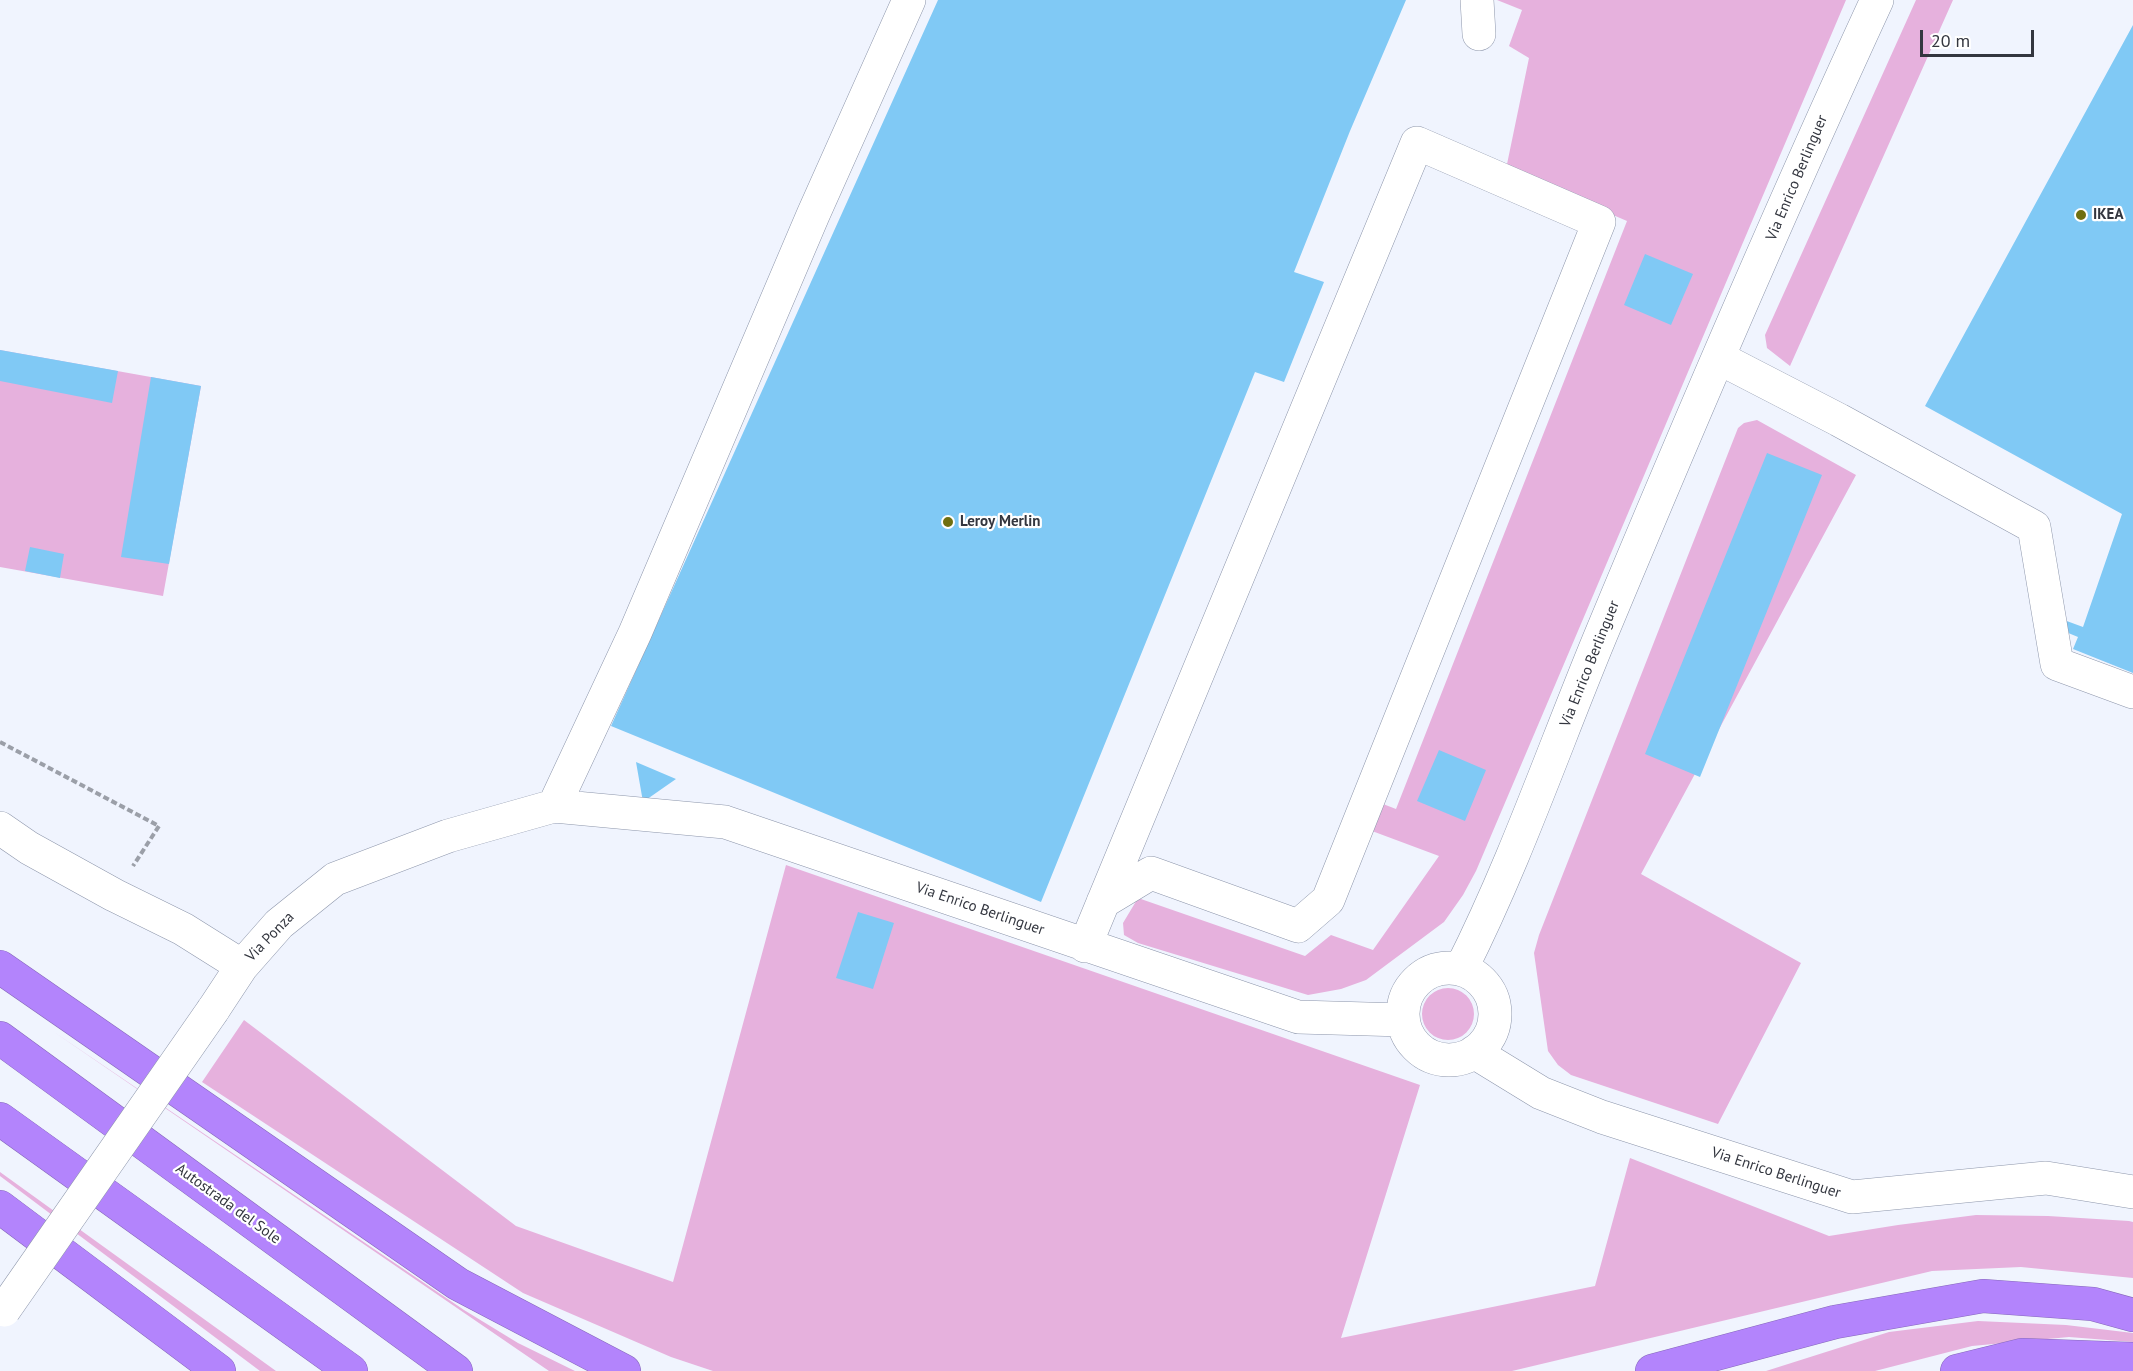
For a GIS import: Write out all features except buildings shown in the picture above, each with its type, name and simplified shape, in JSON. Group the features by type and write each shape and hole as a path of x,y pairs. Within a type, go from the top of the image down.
{"highway":[{"path":"0,967 458,1284 624,1371"},
{"name":"Autostrada del Sole","path":"0,1038 456,1371"},
{"path":"0,1119 351,1371"},
{"path":"0,1207 219,1371"},
{"path":"1652,1371 1835,1322 1983,1296 2093,1304 2133,1315"},
{"path":"1957,1371 2022,1355 2133,1359"}],"street":[{"path":"554,806 635,633 813,215 909,0"},
{"path":"1477,0 1479,34"},
{"name":"Via Enrico Berlinguer","path":"1461,969 1484,922 1600,637 1719,358 1828,105 1877,0"},
{"path":"1085,946 1417,143 1599,222 1328,900 1298,926 1151,873"},
{"path":"1719,358 1839,420 2034,527 2057,664 2133,692"},
{"path":"1144,803 1142,843 1151,873"},
{"name":"Via Enrico Berlinguer","path":"554,806 725,822 1298,1017 1403,1020"},
{"name":"Via Ponza","path":"0,828 29,848 114,895 183,929 242,966 279,924 335,879 448,836 554,806"},
{"path":"1102,902 1151,873"},
{"path":"2,1314 242,966"},
{"path":"1446,968 1461,969 1474,976 1485,986 1492,999 1495,1014 1492,1029 1485,1042 1474,1052 1460,1058 1444,1060 1429,1056 1417,1047 1408,1035 1403,1020 1404,1005 1409,991 1419,979 1431,972 1446,968"},
{"name":"Via Enrico Berlinguer","path":"1474,1052 1541,1093 1602,1118 1852,1197 2046,1178 2133,1192"}],"path":[{"path":"0,742 159,826 114,895"}],"shaded area":[{"path":"1497,0 1846,0 1476,871 1444,922 1366,980 1341,989 1308,995 1138,943 1124,935 1123,923 1138,898 1305,956 1331,935 1373,950 1439,856 1372,831 1383,804 1396,809 1627,221 1506,169 1529,58 1509,46 1522,10"},
{"path":"1916,0 1953,0 1790,366 1767,348 1765,335"},
{"path":"0,350 201,386 163,596 0,567"},
{"path":"1757,420 1856,475 1641,874 1801,963 1718,1124 1571,1075 1558,1065 1548,1051 1534,953 1539,935 1738,428 1744,423"},
{"path":"786,865 1420,1085 1341,1338 1595,1286 1630,1158 1829,1236 1976,1215 2048,1216 2129,1221 2133,1222 2133,1278 2021,1267 1932,1271 1512,1371 713,1371 671,1357 523,1293 202,1082 244,1020 516,1226 673,1282"},
{"path":"1448,988 1458,990 1466,996 1472,1004 1474,1014 1472,1024 1466,1032 1458,1038 1448,1040 1438,1038 1430,1032 1424,1024 1422,1014 1424,1004 1430,996 1438,990"},
{"path":"51,1030 464,1310 518,1343 575,1371 549,1371"},
{"path":"0,1172 276,1371 260,1371 0,1176"},
{"path":"1978,1321 2066,1325 2133,1333 2133,1342 2069,1337 1972,1346 1875,1371 1766,1371 1889,1332"}],"place":[{"name":"IKEA","path":"2081,215"},
{"name":"Leroy Merlin","path":"948,522"}]}
